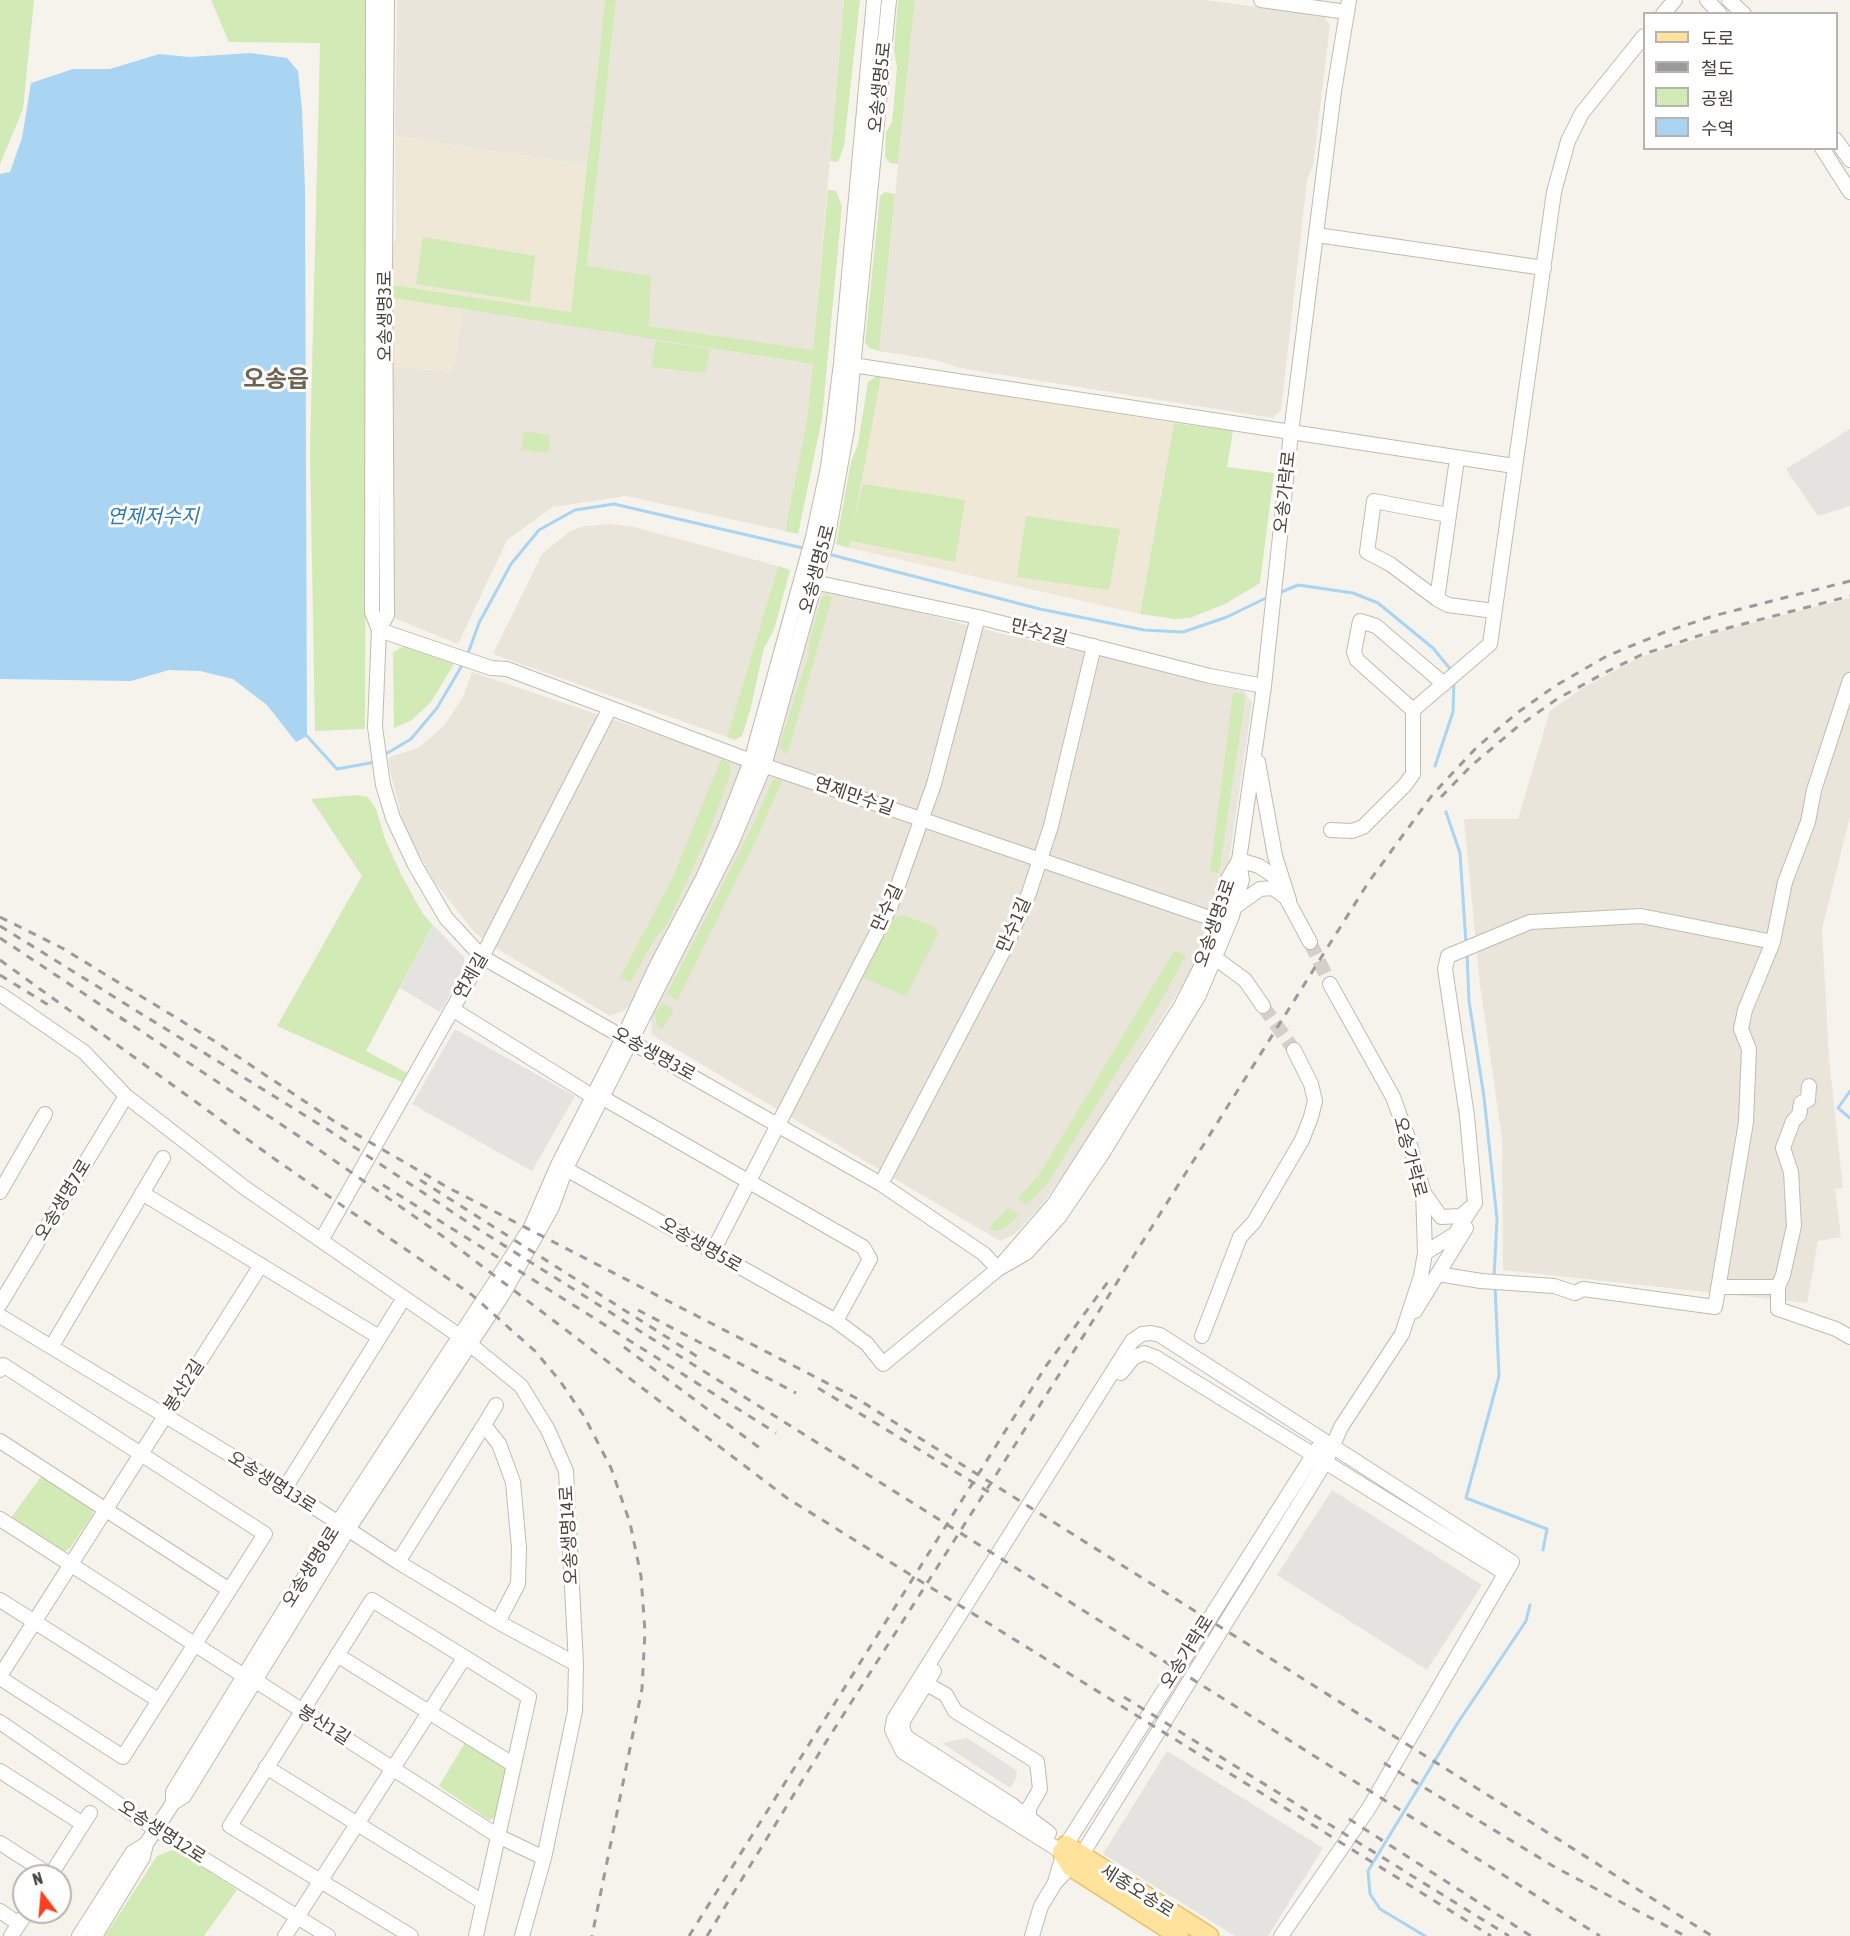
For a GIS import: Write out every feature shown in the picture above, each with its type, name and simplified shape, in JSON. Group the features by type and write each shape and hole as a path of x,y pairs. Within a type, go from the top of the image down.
{"main road":[{"name":"세종오송로","path":"1070,1855 1179,1936"},
{"name":"세종오송로","path":"1070,1855 1209,1936"}],"street":[{"name":"오송생명3로","path":"373,0 372,612 379,630 375,727 381,777 393,818 430,892 446,918 482,957 880,1184 984,1254 998,1269"},
{"name":"오송생명3로","path":"379,630 387,615 385,270 387,0"},
{"name":"오송생명5로","path":"846,364 874,0"},
{"name":"오송생명5로","path":"757,764 820,538 828,467 846,364 889,0"},
{"name":"오송가락로","path":"1239,860 1264,686 1291,433 1348,6 1261,0"},
{"path":"1666,12 1675,0"},
{"path":"1707,0 1718,12"},
{"path":"1729,0 1742,12"},
{"path":"1413,710 1490,644 1554,192 1568,141 1595,94 1643,37"},
{"path":"1838,143 1850,160"},
{"path":"1823,150 1850,192"},
{"path":"1317,235 1544,268"},
{"path":"846,364 1514,466"},
{"path":"1437,599 1457,459"},
{"path":"1448,514 1374,501 1367,552 1390,564 1448,605 1494,611"},
{"name":"오송생명5로","path":"812,564 814,582 757,764 703,878 657,965 628,1040 562,1166 836,1321 867,1344 883,1364 998,1269"},
{"name":"만수2길","path":"814,582 978,616 1210,676 1264,686"},
{"name":"만수길","path":"713,1251 891,905 923,820 978,616"},
{"path":"1331,830 1352,831 1363,827 1413,774 1413,710 1357,660 1354,652 1360,621 1376,626 1446,682"},
{"name":"연제만수길","path":"379,630 491,668 507,669 757,764 1219,921"},
{"name":"만수1길","path":"880,1184 1005,946 1040,862 1051,826 1094,646"},
{"path":"1438,1274 1554,1286 1575,1293 1583,1289 1715,1307 1746,1122 1749,1049 1741,1029 1744,1010 1773,942 1785,882 1808,822 1814,790 1850,680"},
{"name":"연제길","path":"322,1239 388,1127 482,957 610,708"},
{"path":"1255,744 1275,856 1289,900"},
{"name":"오송생명3로","path":"998,1269 1026,1253 1059,1217 1102,1154 1199,995 1235,907 1242,880 1239,860"},
{"name":"오송생명3로","path":"998,1269 1054,1204 1094,1145 1181,1006 1204,961 1219,921 1228,879 1239,860"},
{"path":"1239,860 1259,866 1275,877 1310,942"},
{"path":"1235,907 1260,889 1273,888 1289,900"},
{"path":"1402,1334 1466,1229 1475,1203 1467,1116 1444,969 1448,956 1530,922 1641,916 1773,942"},
{"path":"1215,958 1245,980 1263,1006"},
{"name":"오송가락로","path":"1032,1936 1041,1906 1070,1855 1313,1454 1329,1444 1338,1432 1402,1334 1421,1276 1425,1253 1423,1190 1393,1096 1330,984"},
{"path":"0,994 84,1052 126,1096"},
{"path":"452,1009 597,1097 863,1247 870,1259 836,1321"},
{"path":"1205,1364 1200,1351 1202,1336 1240,1237 1254,1222 1302,1140 1311,1117 1315,1101 1311,1084 1294,1050"},
{"path":"1809,1086 1808,1100 1801,1103 1799,1115 1792,1121 1783,1148 1791,1172 1794,1226 1784,1275 1778,1287 1778,1309 1836,1329 1850,1337"},
{"name":"오송생명14로","path":"126,1096 244,1188 322,1239 466,1340 521,1386 548,1430 566,1471 576,1664 575,1711 544,1858 522,1936"},
{"name":"오송생명7로","path":"0,1304 126,1096"},
{"path":"1,1187 45,1114"},
{"path":"52,1346 163,1158"},
{"name":"오송생명8로","path":"96,1936 143,1857 146,1844 173,1803 173,1792 250,1679 342,1528 466,1340 503,1294 552,1207 562,1166"},
{"path":"1423,1190 1441,1217 1461,1216 1475,1203"},
{"path":"142,1193 379,1337"},
{"path":"1425,1253 1455,1234 1475,1203"},
{"name":"봉산2길","path":"158,1700 123,1757 0,1677 261,1265"},
{"path":"1719,1287 1778,1287"},
{"path":"285,1488 399,1306"},
{"name":"오송생명13로","path":"0,1316 285,1488 342,1528 398,1562 498,1622 576,1664"},
{"path":"1070,1855 1029,1818 906,1737 902,1727 922,1681 1131,1341 1142,1334 1160,1335 1329,1444 1509,1568"},
{"path":"1182,1349 1194,1345 1202,1336"},
{"path":"1070,1855 903,1752 892,1730 894,1719 922,1681 1128,1361 1144,1353 1155,1357 1313,1454 1509,1568"},
{"path":"0,1600 158,1700 195,1646 228,1589 265,1534 1,1366"},
{"path":"398,1562 496,1405"},
{"path":"484,1425 499,1444 513,1482 519,1548 518,1584 498,1622"},
{"path":"0,1441 107,1508 228,1589"},
{"name":"오송가락로","path":"1070,1855 1326,1461 1329,1444"},
{"path":"0,1519 195,1646"},
{"path":"1281,1936 1370,1808 1509,1568"},
{"path":"411,1936 230,1826 372,1600 529,1697 476,1936"},
{"name":"봉산1길","path":"195,1646 393,1768 498,1836 544,1858"},
{"path":"337,1655 514,1765"},
{"path":"285,1936 464,1658"},
{"path":"922,1681 946,1695 955,1712 1037,1762 1040,1789 1029,1808 1029,1818"},
{"name":"오송생명12로","path":"0,1722 156,1829 328,1936"},
{"path":"267,1767 483,1902"},
{"path":"0,1771 86,1818 57,1864"},
{"path":"0,1843 32,1864"},
{"name":"오송생명8로","path":"79,1936 132,1853 146,1844"}],"shaded area":[{"path":"397,0 605,0 587,165 395,136"},
{"path":"616,0 844,0 813,351 649,326 587,266"},
{"path":"915,0 1206,0 1323,16 1330,25 1313,166 1307,180 1281,410 1273,418 959,368 936,360 879,351"},
{"path":"395,136 587,165 571,312 392,285 392,250 396,235"},
{"path":"394,298 463,307 453,372 391,366"},
{"path":"463,307 813,364 807,419 785,531 626,496 553,507 507,540 458,644 394,618 390,608 391,366 453,372"},
{"path":"881,377 1174,423 1140,614 849,548"},
{"path":"1850,429 1850,506 1818,516 1786,469"},
{"path":"609,524 634,527 778,566 727,737 493,654 542,554 569,532 580,527"},
{"path":"821,588 1003,634 1178,673 1244,691 1252,703 1228,868 1205,945 1069,1168 1039,1208 1015,1234 1000,1241 652,1035 651,1018 684,949 624,1011 610,1016 504,953 475,933 434,881 405,829 388,763 390,757 418,748 444,726 463,697 472,672 736,761 776,744"},
{"path":"1850,598 1850,816 1822,929 1829,1059 1843,1188 1835,1189 1841,1237 1818,1241 1807,1303 1503,1270 1502,1139 1480,985 1464,819 1518,819 1550,711 1584,687 1641,657 1728,629"},
{"path":"433,925 464,957 464,970 440,1012 400,988"},
{"path":"455,1029 575,1096 532,1171 412,1104"},
{"path":"1332,1490 1482,1585 1427,1670 1277,1575"},
{"path":"967,1738 1016,1770 1017,1777 1010,1788 942,1743"},
{"path":"1167,1751 1323,1848 1268,1936 1235,1936 1103,1854"}],"green space":[{"path":"0,0 34,0 23,109 0,164"},
{"path":"211,0 367,0 365,729 315,731 310,451 320,43 229,42"},
{"path":"605,0 616,0 587,266 651,276 649,326 813,350 828,190 836,191 842,206 822,419 798,534 785,531 807,419 813,364 394,298 392,285 571,312"},
{"path":"844,0 860,0 844,146 838,162 830,161"},
{"path":"898,0 915,0 898,164 890,163 885,157 886,132 892,122 897,68 894,50"},
{"path":"885,192 895,194 879,351 869,348 865,342 880,196"},
{"path":"423,237 535,256 530,302 416,284"},
{"path":"656,341 710,349 705,373 651,367"},
{"path":"875,377 881,377 854,522 863,484 965,500 955,562 851,541 849,548 836,544 851,462 858,444 868,382"},
{"path":"1174,423 1233,431 1227,467 1274,473 1260,583 1225,604 1190,618 1175,619 1140,614"},
{"path":"524,431 550,435 548,453 521,450"},
{"path":"1026,516 1120,529 1109,590 1017,577"},
{"path":"778,566 790,570 774,630 764,648 742,736 735,740 727,737"},
{"path":"827,595 832,597 787,755 779,747 809,653 810,638 822,597"},
{"path":"403,646 454,664 431,702 412,720 394,728 393,653"},
{"path":"1233,693 1242,694 1245,700 1219,873 1210,872"},
{"path":"721,759 729,763 731,773 708,835 667,924 654,940 630,983 620,978 673,877"},
{"path":"777,779 782,781 753,846 677,1001 667,994 752,827 772,781"},
{"path":"357,795 368,797 376,809 385,839 401,874 423,914 433,925 366,1051 407,1073 402,1082 277,1026 362,876 311,799"},
{"path":"903,915 935,927 938,934 906,996 863,978 892,918"},
{"path":"1174,951 1186,955 1160,1003 1047,1184 1026,1205 1018,1198 1039,1175"},
{"path":"662,1003 674,1010 662,1029 657,1026 655,1013"},
{"path":"1008,1208 1019,1215 1004,1229 994,1231 989,1228"},
{"path":"43,1474 91,1505 93,1514 70,1548 57,1556 7,1523"},
{"path":"466,1741 506,1766 508,1771 500,1816 489,1820 439,1786"},
{"path":"175,1849 237,1890 204,1936 105,1936 157,1856"}],"water":[{"name":"연제저수지","path":"251,53 287,58 298,71 302,109 305,189 307,736 296,742 267,705 233,679 200,671 169,670 131,681 0,679 0,174 10,172 22,138 31,83 73,69 110,69 159,54 189,57"}],"waterway":[{"path":"467,656 479,623 511,564 539,530 575,510 614,504 807,549"},
{"path":"828,554 1040,609 1144,630 1183,632 1227,617 1270,596"},
{"path":"1279,593 1298,585 1353,593 1378,603 1433,648 1451,670"},
{"path":"384,755 411,739 437,708 464,662"},
{"path":"1435,766 1453,712 1454,679"},
{"path":"307,736 337,769 376,760"},
{"path":"1446,812 1460,853 1466,943"},
{"path":"1467,952 1469,1001 1484,1097 1497,1219 1494,1277"},
{"path":"1850,1091 1838,1108 1850,1118"},
{"path":"1495,1286 1499,1376 1466,1498 1547,1529 1543,1550"},
{"path":"1425,1936 1380,1909 1370,1894 1368,1871 1457,1724 1526,1621 1530,1605"}],"tunnel":[{"path":"1310,942 1330,984"},
{"path":"1263,1006 1294,1050"}],"railway":[{"path":"707,1936 826,1742 1368,883 1433,794 1477,747 1517,713 1555,686 1607,656 1665,632 1713,616 1850,581"},
{"path":"1441,797 1471,766 1516,728 1557,699 1610,670 1641,655 1701,635 1850,596"},
{"path":"0,917 62,948 216,1042 337,1123 447,1187 856,1398 1712,1936"},
{"path":"0,926 330,1131 478,1229 1600,1936"},
{"path":"0,938 125,1021"},
{"path":"0,960 276,1160 472,1295 535,1351 560,1381 584,1416 611,1468 630,1523 641,1576 645,1632 642,1689 592,1936"},
{"path":"0,975 50,1006"},
{"path":"120,1017 315,1147 441,1235 787,1498 1491,1936"},
{"path":"420,1180 698,1357"},
{"path":"383,1185 776,1433"},
{"path":"689,1936 1046,1366 1110,1279"},
{"path":"638,1310 796,1393"},
{"path":"624,1347 761,1449"},
{"path":"818,1388 992,1494"},
{"path":"1124,1697 1509,1936"},
{"path":"1384,1763 1553,1866 1685,1936"},
{"path":"1349,1819 1531,1936"}],"district":[{"name":"오송읍","path":"276,379"}]}
